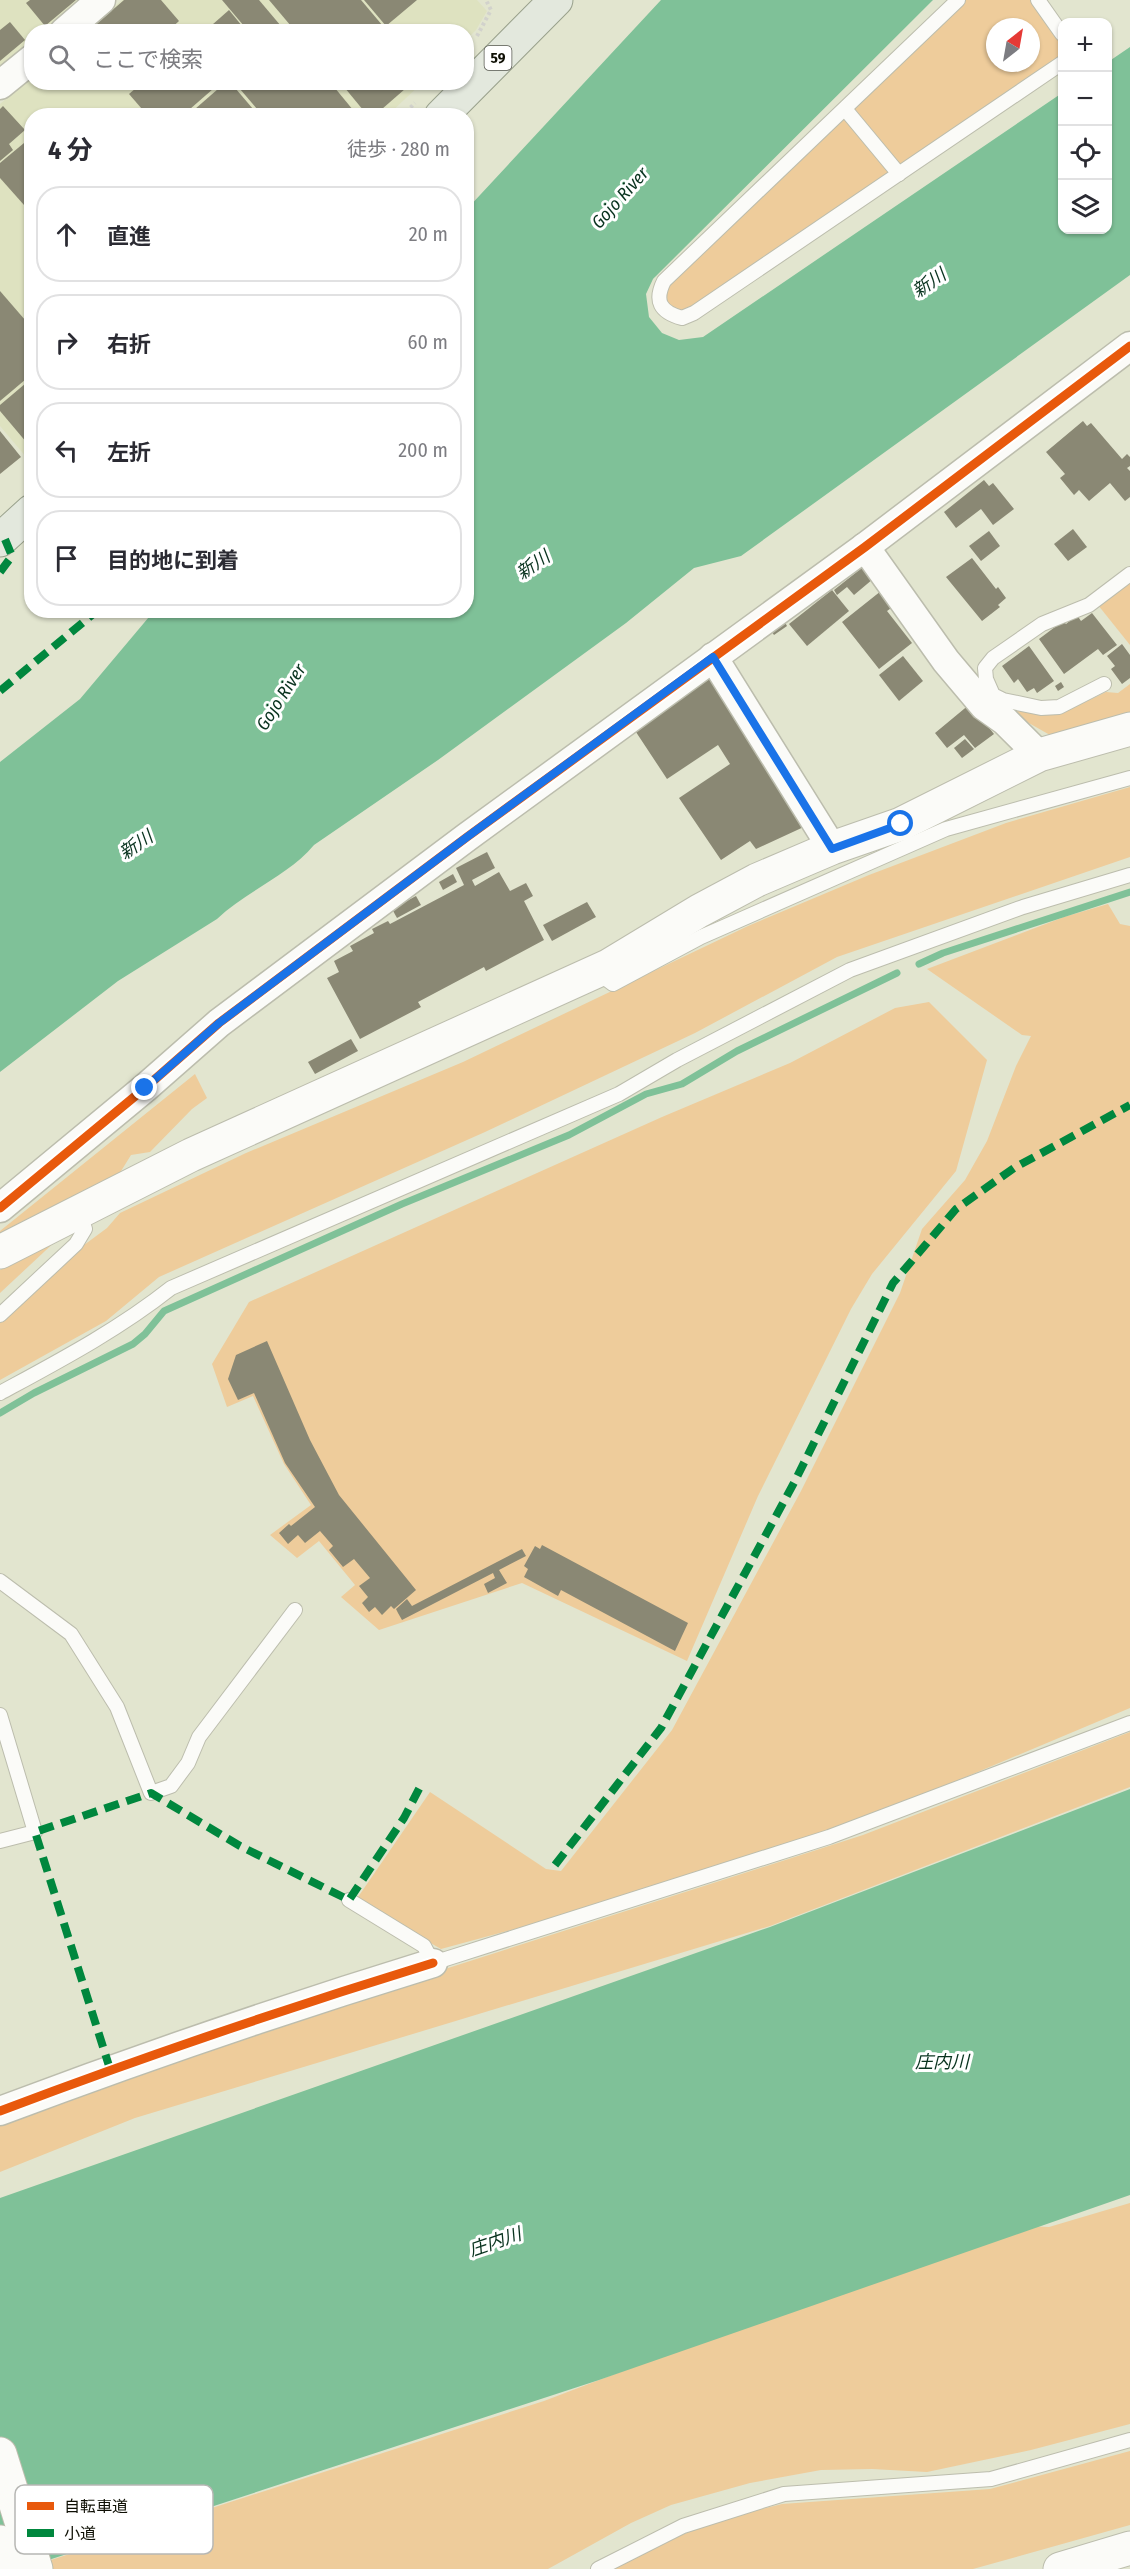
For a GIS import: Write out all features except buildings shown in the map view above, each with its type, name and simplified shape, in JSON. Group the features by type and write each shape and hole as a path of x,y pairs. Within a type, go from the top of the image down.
{"main road":[{"name":"59","path":"474,83 556,0"},
{"name":"59","path":"449,108 467,90"},
{"path":"0,540 24,518"}],"street":[{"path":"73,24 101,0"},
{"path":"0,85 24,66"},
{"path":"0,1208 145,1088 219,1023 467,837 1127,357"},
{"path":"865,547 946,661 984,706 997,706 1005,721 1039,755"},
{"path":"713,657 832,849"},
{"path":"0,1252 191,1155 595,971 757,880 901,824 1039,755 1130,729"},
{"path":"0,2111 121,2066 433,1963"},
{"path":"0,2454 15,2502"},
{"path":"0,2542 9,2569"},
{"path":"1060,2569 1130,2548"},
{"path":"31,2554 36,2569"}],"lane":[{"path":"958,0 664,281 658,293 659,302 664,311 682,318 694,313 1058,66"},
{"path":"1038,0 1058,28"},
{"path":"845,109 899,174"},
{"path":"1104,684 1059,707 997,706 986,679 985,668 993,658 1042,624 1089,605 1130,574"},
{"path":"595,971 613,984 701,937 946,829 1130,778"},
{"path":"0,1393 94,1342 140,1313 171,1288 619,1094 677,1060 850,970 1023,907 1130,875"},
{"path":"0,1315 75,1244 85,1229 79,1211"},
{"path":"0,1581 71,1634 117,1707 151,1793 171,1786 188,1763 199,1737 295,1610"},
{"path":"0,1715 35,1832 0,1841"},
{"path":"349,1900 424,1946 433,1963 829,1837 1130,1723"},
{"path":"598,2569 683,2526 784,2494 991,2479 1130,2440"}],"path":[{"path":"474,40 491,10 486,0"}],"shaded area":[{"path":"0,0 81,0 52,24 24,24 24,48 0,69"},
{"path":"122,0 477,0 487,11 474,32 474,24 94,24"},
{"path":"951,0 1045,0 1058,19 1058,72 671,321 664,317 656,307 654,291 660,278"},
{"path":"24,83 24,90 415,90 395,108 24,108 24,454 0,426 0,104"},
{"path":"1130,582 1130,645 1098,605"},
{"path":"1130,684 1130,720 1057,739 1011,713 1016,707 1061,714 1106,692 1118,693"},
{"path":"1130,787 1130,857 837,957 695,1033 485,1132 159,1277 106,1321 0,1380 0,1323 80,1248 107,1228 120,1213 246,1153 463,1062 748,926 869,875 1006,823"},
{"path":"1108,904 1120,924 1130,926 1130,1708 842,1829 515,1929 441,1949 356,1900 430,1792 546,1869 561,1871 672,1730 801,1491 900,1293 922,1229 965,1180 987,1141 1016,1066 1031,1036 1022,1035 927,969 1064,917"},
{"path":"929,1002 987,1060 956,1171 872,1274 851,1309 758,1496 687,1661 522,1583 379,1630 341,1597 355,1585 319,1541 297,1558 270,1535 311,1505 284,1464 253,1396 227,1407 212,1364 249,1302 662,1117 790,1063 895,1008"},
{"path":"195,1074 207,1098 192,1109 150,1152 131,1155 113,1184 0,1238 0,1231"},
{"path":"60,1237 0,1293 0,1270"},
{"path":"1130,1732 1130,1787 770,1926 135,2118 0,2172 0,2119 445,1969 863,1835"},
{"path":"1130,2203 1130,2424 1031,2450 927,2472 872,2469 821,2470 750,2483 671,2505 631,2523 548,2569 23,2569 70,2554 213,2554 213,2508 544,2401 854,2283 1023,2226 1049,2227"},
{"path":"1130,2451 1130,2525 973,2569 613,2569 650,2548 721,2519 782,2504 990,2489"}],"water":[{"path":"661,0 933,0 653,279 646,294 649,317 662,333 679,340 703,337 1058,96 1058,234 1112,234 1112,59 1130,47 1130,275 741,556 694,568 626,623 438,760 314,845 280,875 228,909 217,919 118,981 0,1072 0,762 80,699 148,618 474,618 474,201"},
{"name":"庄内川","path":"1130,1789 1130,2195 599,2380 213,2506 213,2485 15,2485 15,2554 67,2554 21,2569 0,2569 0,2198 770,1927"}],"waterway":[{"path":"919,964 943,953 1130,892"},
{"path":"0,1413 34,1393 133,1344 145,1334 164,1311 402,1204 569,1135 646,1094 682,1084 737,1051 897,973"}],"marked path":[{"path":"0,572 12,556 4,537"},
{"path":"0,691 88,618"},
{"path":"555,1865 661,1728 795,1481 893,1283 956,1209 1014,1168 1130,1105"},
{"path":"110,2069 35,1832 151,1793 240,1846 349,1900 404,1818 421,1785"}],"cycle path":[{"path":"0,1208 145,1088 219,1023 467,837 865,547 1130,346"},
{"path":"0,2111 215,2034 433,1963"}],"route":[{"path":"145,1088 219,1023 467,837 713,657 832,849 901,824"}],"water label":[{"name":"Gojo River","path":"620,198"},
{"name":"新川","path":"929,283"},
{"name":"新川","path":"533,565"},
{"name":"Gojo River","path":"281,697"},
{"name":"新川","path":"136,845"}]}
